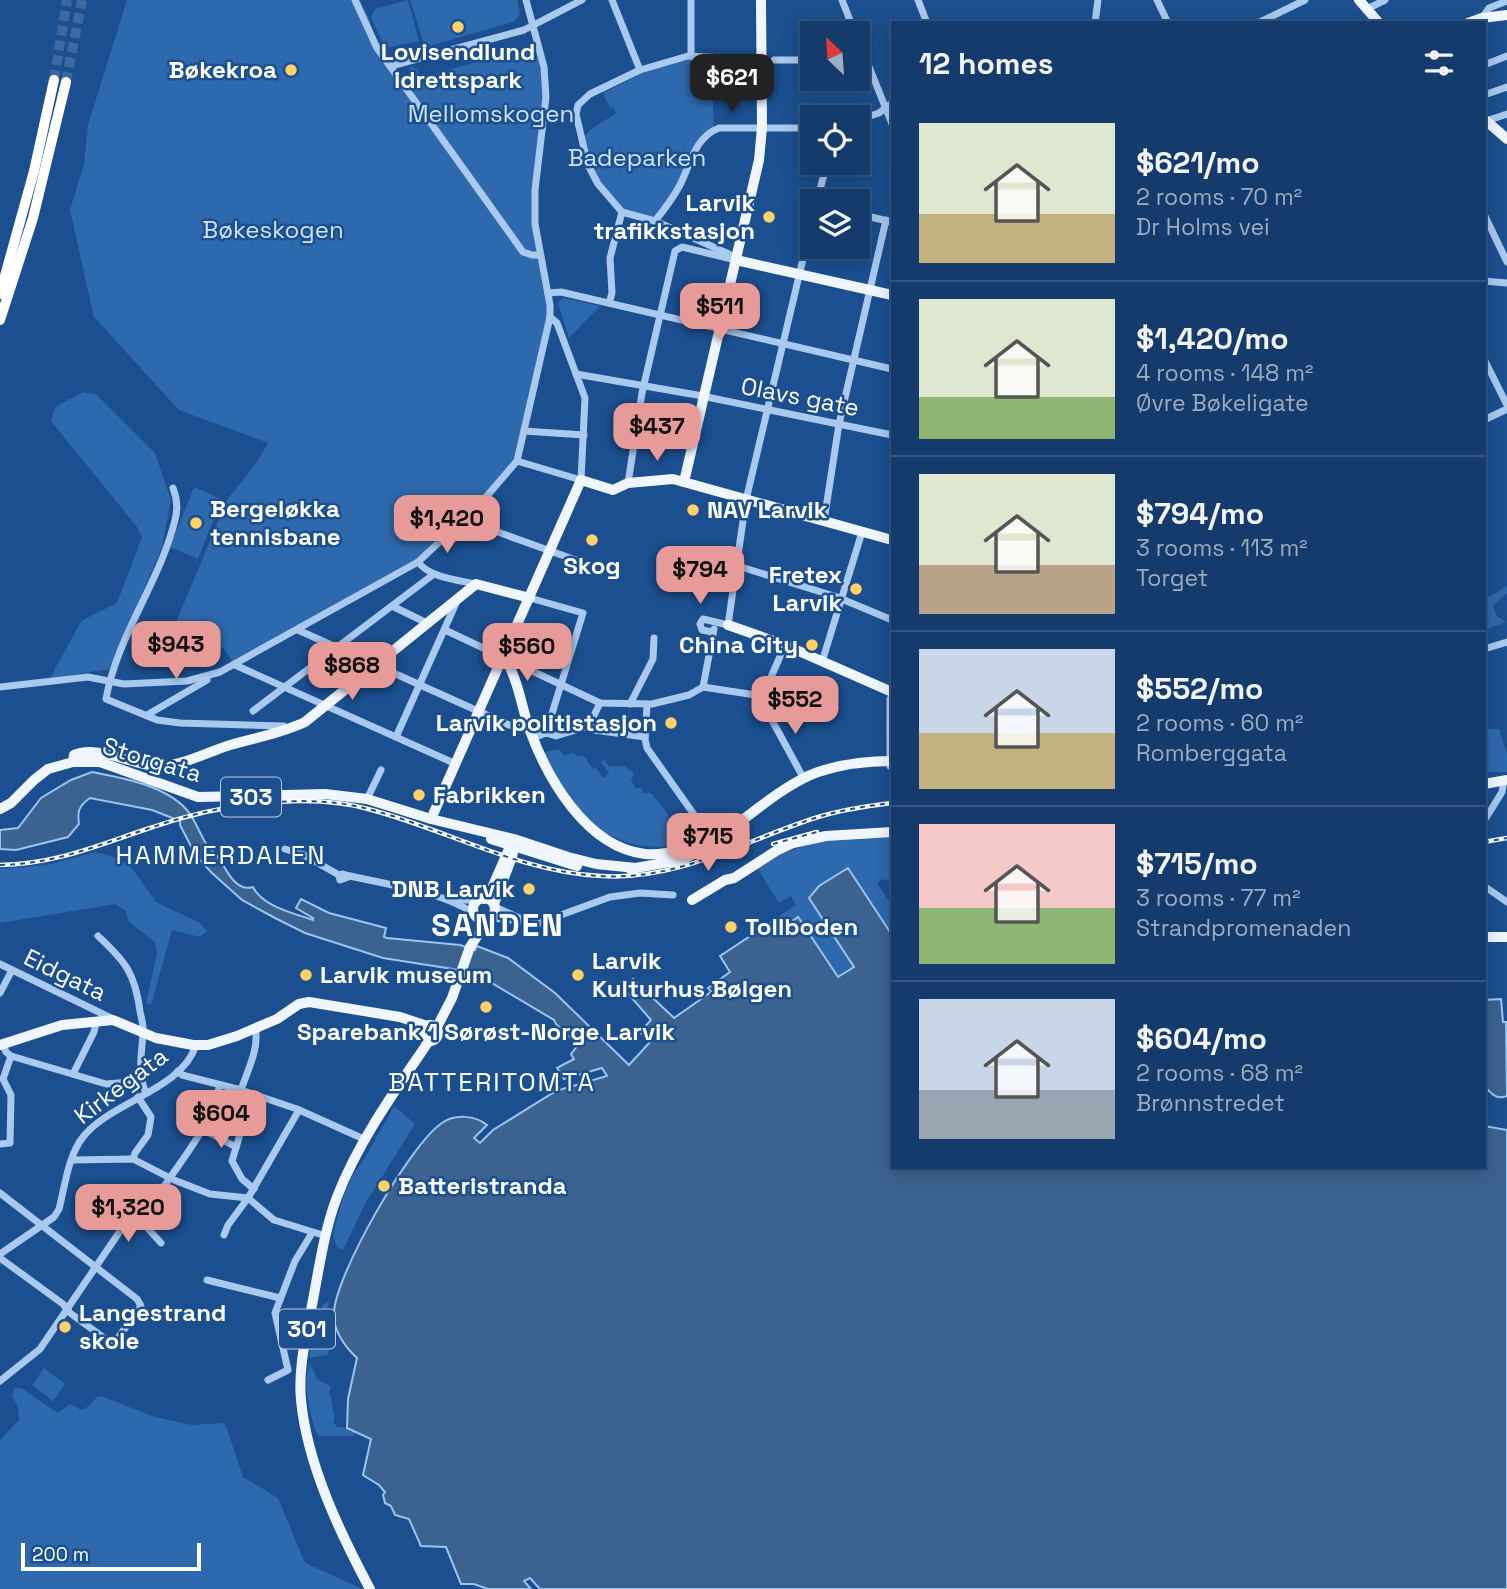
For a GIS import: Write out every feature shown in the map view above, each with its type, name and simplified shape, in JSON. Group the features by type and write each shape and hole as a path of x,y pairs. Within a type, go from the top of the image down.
{"highway":[{"path":"0,294 40,145 54,80"},
{"path":"0,320 26,243 66,82"},
{"path":"0,272 5,260 12,253"}],"main road":[{"path":"684,482 759,160 762,128 761,0"},
{"path":"1359,0 1377,21"},
{"path":"1474,21 1507,15"},
{"path":"1486,121 1507,139"},
{"path":"736,260 891,295"},
{"path":"431,819 551,553 581,480 613,490 628,483 667,478 891,540"},
{"path":"73,761 74,755 82,752 160,766 287,730 304,722 377,666 476,584 530,598"},
{"path":"728,625 785,645 891,693"},
{"path":"504,657 513,672 531,734 561,791 592,830 622,846 646,854 686,853 710,844 804,779 819,772 844,766 891,764"},
{"name":"Storgata","path":"0,809 11,803 44,771 73,761 100,762 198,797 214,799 324,794 367,799 443,825 596,864 636,868 667,863 686,853"},
{"path":"1486,781 1505,780"},
{"path":"692,900 793,843 826,836 891,832"},
{"name":"301","path":"488,902 513,843"},
{"name":"301","path":"370,1589 344,1538 309,1438 301,1401 301,1365 326,1236 341,1187 428,1032 452,998 483,917 495,912 488,902"},
{"name":"301","path":"483,917 474,906 488,902"},
{"path":"1486,937 1507,937"},
{"path":"2,1045 61,1025 113,1020 156,1038 196,1045 224,1041 277,1019 299,1004 309,1002 386,1014 411,1021 428,1032"}],"street":[{"path":"355,0 377,48 523,252 540,255"},
{"path":"147,715 418,562 466,519 517,461 550,317 535,224 535,190 546,97 544,67 526,0"},
{"path":"391,66 533,26 582,0"},
{"path":"612,0 640,70"},
{"path":"691,0 691,55"},
{"path":"842,0 850,21"},
{"path":"918,0 926,21"},
{"path":"1095,21 1098,0"},
{"path":"1157,0 1167,21"},
{"path":"1262,21 1305,0"},
{"path":"1367,9 1385,0"},
{"path":"1482,18 1489,8 1507,1"},
{"path":"736,260 729,254 655,221 622,212 588,166 576,114 578,105 585,97 640,70 691,55 761,60"},
{"path":"1486,64 1507,56"},
{"path":"774,60 800,60"},
{"path":"870,73 889,105 870,116"},
{"path":"1486,95 1507,87"},
{"path":"1486,120 1507,114"},
{"path":"655,221 668,204 700,142 708,132 719,128 800,128"},
{"path":"609,303 612,293 610,258 622,212"},
{"path":"824,521 839,424 869,289 889,221 870,217"},
{"path":"1486,218 1507,262"},
{"path":"628,483 644,385 675,251 682,247 736,260"},
{"path":"713,632 702,630 699,624 703,619 728,625 746,500 803,259"},
{"path":"1486,281 1507,283"},
{"path":"548,293 561,292 891,369"},
{"path":"517,461 581,480 585,398 557,323 550,317"},
{"path":"1486,363 1507,407 1486,419"},
{"name":"Olavs gate","path":"576,374 891,435"},
{"path":"524,431 584,435"},
{"path":"173,488 177,502 176,519 109,682 106,699 157,720 284,726 287,730"},
{"path":"466,519 551,553 584,563"},
{"path":"822,662 862,532"},
{"path":"418,562 423,569 434,574 476,584"},
{"path":"738,566 843,600 891,620"},
{"path":"253,711 434,574"},
{"path":"530,598 583,613 547,733"},
{"path":"396,737 457,601"},
{"path":"392,607 429,624"},
{"path":"704,687 715,622"},
{"path":"298,630 531,734 547,733 556,736 589,726 600,703"},
{"path":"445,630 600,703 647,705 689,695 704,687 762,696"},
{"path":"630,704 653,660 654,638"},
{"path":"1486,648 1507,642"},
{"path":"785,645 762,696 762,704 804,779"},
{"path":"235,665 456,764"},
{"path":"0,687 88,677 124,684 187,681 220,672"},
{"path":"647,705 647,748 695,816 710,844"},
{"path":"589,726 594,730 645,737"},
{"path":"891,728 891,764"},
{"path":"367,799 381,770"},
{"path":"1486,818 1502,792 1505,780"},
{"path":"285,849 302,854 339,875 443,899 483,917 539,923 610,897 640,893 673,895"},
{"path":"1486,887 1507,902"},
{"path":"443,899 488,902 523,920"},
{"path":"98,936 120,957 132,974 136,986 144,1033 141,1041 142,1081 146,1093"},
{"name":"Eidgata","path":"0,964 113,1020"},
{"path":"0,993 12,971"},
{"path":"73,1074 96,1023"},
{"path":"241,1090 257,1036 255,1028"},
{"path":"2,1045 11,1056 110,1084 142,1081"},
{"name":"Kirkegata","path":"0,1256 54,1217 59,1209 78,1144 89,1129 178,1071 191,1056 196,1045"},
{"path":"0,1144 10,1143 11,1095 3,1079 11,1056"},
{"path":"178,1071 182,1075 241,1090 299,1110 366,1140"},
{"path":"0,1381 36,1353 133,1212 160,1191 170,1178 204,1130 220,1085"},
{"path":"252,1094 233,1165 242,1180 254,1189"},
{"path":"133,1159 148,1135 151,1117 138,1097"},
{"path":"224,1235 299,1110"},
{"path":"204,1130 236,1147"},
{"path":"72,1160 133,1159 170,1178 213,1195 248,1198 274,1220 326,1236"},
{"path":"0,1193 141,1304 140,1309 112,1343 0,1256"},
{"path":"133,1212 161,1243"},
{"path":"268,1380 286,1372 289,1366 275,1321 279,1298 295,1261 312,1233"},
{"path":"207,1280 279,1298"}],"green space":[{"name":"Bøkeskogen","path":"127,0 360,0 370,21 376,51 416,100 408,73 411,66 417,69 421,78 538,44 546,97 535,224 550,305 517,461 480,504 418,562 235,665 223,648 166,661 177,620 227,500 268,443 179,410 94,317 70,210 84,164 88,125"},
{"path":"408,0 419,41 384,46 371,17 375,9"},
{"name":"Lovisendlund idrettspark","path":"410,0 517,0 520,14 515,21 425,47"},
{"name":"Badeparken","path":"692,59 711,60 714,127 703,133 697,142 668,204 652,219 626,211 597,182 584,137 616,113 613,107 610,108 603,93 652,69"},
{"path":"563,298 600,306 569,338 558,303"},
{"path":"83,392 97,395 155,453 171,500 162,547 110,669 51,678 81,621 117,603 142,537 137,527 51,421 55,407"},
{"name":"Bergeløkka tennisbane","path":"194,487 222,499 198,559 170,547"},
{"path":"1507,586 1507,593 1493,606 1497,616 1506,622 1487,629 1486,595 1489,597"},
{"path":"1486,729 1499,729 1507,754 1507,772 1486,772"},
{"path":"559,749 564,756 571,753 584,756 603,778 609,773 601,762 604,760 609,766 624,766 634,773 631,780 635,788 641,788 643,793 651,793 667,813 671,823 679,822 680,835 674,846 628,843 594,824 567,794 544,755"},
{"path":"891,835 891,882 882,879 877,883 891,904 891,933 848,868 809,898 854,967 838,978 798,918 785,926 779,916 796,905 791,896 779,903 757,868 788,851 839,839"},
{"path":"95,852 117,858 131,867 156,902 200,923 207,931 200,937 172,930 151,1005 146,1003 157,953 155,942 128,921 126,911 115,904 0,923 0,869 47,865"},
{"path":"394,1106 415,1124 365,1204 343,1250 337,1247 333,1235 342,1200 354,1173"},
{"path":"329,1301 326,1316 333,1336 325,1339 320,1335 329,1351 327,1355 309,1358 311,1345 315,1345 323,1305"},
{"path":"310,1363 317,1379 331,1387 329,1392 335,1416 333,1422 337,1427 357,1431 353,1436 318,1436 308,1400 307,1379"},
{"path":"44,1368 65,1384 53,1401 32,1385"},
{"path":"15,1388 21,1388 58,1413 70,1404 85,1409 101,1396 155,1417 192,1425 223,1423 243,1477 278,1498 305,1563 363,1589 0,1589 0,1440 19,1420 18,1408 12,1395"}],"shaded area":[{"path":"92,772 145,785 171,796 190,814 205,842 234,881 243,887 253,887 263,899 279,908 313,920 296,908 301,899 329,913 386,928 384,937 387,938 460,945 475,950 477,946 508,958 555,993 629,1065 650,1042 640,1032 651,1020 624,989 633,979 674,1018 711,992 708,988 730,972 720,956 780,918 786,926 798,917 838,977 854,967 809,898 819,886 848,868 891,933 891,1169 1486,1169 1486,1126 1507,1130 1507,1589 540,1589 530,1578 524,1581 531,1589 488,1589 474,1584 461,1584 446,1547 421,1546 409,1519 395,1515 391,1506 385,1503 385,1492 363,1475 371,1439 347,1428 348,1399 357,1358 344,1343 335,1325 334,1312 338,1294 361,1241 394,1182 428,1136 442,1123 459,1117 482,1122 487,1125 474,1138 480,1143 493,1130 556,1091 607,1076 602,1068 564,1079 557,1068 574,1059 571,1054 578,1045 554,1020 485,979 453,969 383,958 305,933 242,900 196,856 180,821 152,810 90,798 81,806 79,824 68,837 16,850 0,849 0,830 18,828 41,798 71,780"},
{"path":"1501,999 1503,1022 1506,1022 1507,1096 1494,1096 1486,1088 1486,1000"}],"tunnel":[{"path":"54,80 67,0"},
{"path":"66,82 82,0"}],"railway":[{"path":"0,865 60,857 199,813 262,803 312,801 346,804 397,817 541,867 571,873 630,876 710,858 824,815 891,803"},
{"path":"773,844 817,832"},
{"path":"1486,842 1507,838"}],"place":[{"name":"Lovisendlund idrettspark","path":"458,27"},
{"name":"Bøkekroa","path":"291,70"},
{"name":"Larvik trafikkstasjon","path":"769,217"},
{"name":"NAV Larvik","path":"693,510"},
{"name":"Bergeløkka tennisbane","path":"196,523"},
{"name":"Skog","path":"592,540"},
{"name":"Fretex Larvik","path":"856,589"},
{"name":"China City","path":"812,645"},
{"name":"Larvik politistasjon","path":"671,723"},
{"name":"Fabrikken","path":"419,795"},
{"name":"DNB Larvik","path":"529,889"},
{"name":"Tollboden","path":"731,927"},
{"name":"Larvik museum","path":"306,975"},
{"name":"Larvik Kulturhus Bølgen","path":"578,975"},
{"name":"Sparebank 1 Sørøst-Norge Larvik","path":"486,1007"},
{"name":"Batteristranda","path":"384,1186"},
{"name":"Langestrand skole","path":"65,1327"}],"district":[{"name":"HAMMERDALEN","path":"221,855"},
{"name":"SANDEN","path":"498,925"},
{"name":"BATTERITOMTA","path":"492,1082"}],"park label":[{"name":"Mellomskogen","path":"491,114"}]}
